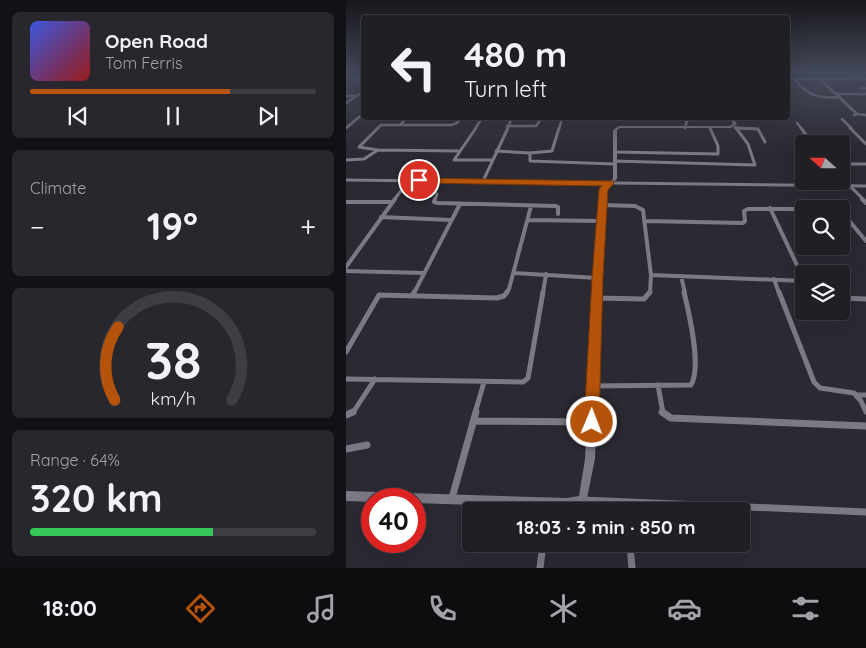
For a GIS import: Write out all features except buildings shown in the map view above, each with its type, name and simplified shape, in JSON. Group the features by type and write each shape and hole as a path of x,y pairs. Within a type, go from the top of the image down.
{"street":[{"path":"842,100 857,115 866,120"},
{"path":"857,115 866,115"},
{"path":"346,128 361,116"},
{"path":"842,119 866,144"},
{"path":"400,125 405,120"},
{"path":"459,120 451,125 381,125 359,147 378,150 459,151"},
{"path":"481,120 459,151 455,161 492,160"},
{"path":"483,181 511,120"},
{"path":"507,126 536,126 541,120"},
{"path":"496,151 530,153 552,151 561,120"},
{"path":"634,120 635,127"},
{"path":"685,128 687,120"},
{"path":"530,153 530,160 532,162 755,165 733,120"},
{"path":"797,123 806,135"},
{"path":"346,124 351,124"},
{"path":"583,500 590,459 596,298 602,205 604,189 615,179 615,130 619,127 736,127 758,129 765,142"},
{"path":"615,152 718,154 718,146 710,128"},
{"path":"346,160 367,159 378,150"},
{"path":"850,164 866,164"},
{"path":"346,180 795,185"},
{"path":"346,267 409,180"},
{"path":"850,186 866,186"},
{"path":"850,186 866,203"},
{"path":"437,194 436,203 555,206 558,207 558,214"},
{"path":"346,202 392,202"},
{"path":"413,295 460,204"},
{"path":"596,298 647,298 650,294 651,275 643,210 639,207 602,205"},
{"path":"346,352 377,297 382,294 500,297 509,289 531,206"},
{"path":"770,208 797,265"},
{"path":"645,221 743,223 746,210 795,209"},
{"path":"381,217 451,220"},
{"path":"528,220 601,221"},
{"path":"850,223 866,242"},
{"path":"346,271 423,273"},
{"path":"514,273 597,278"},
{"path":"346,379 523,382 528,378 546,274"},
{"path":"651,275 795,280"},
{"path":"592,386 691,385 696,377 692,329 681,276"},
{"path":"774,279 814,382 820,388 866,395"},
{"path":"850,298 866,299"},
{"path":"346,415 354,411 374,379"},
{"path":"452,499 484,382"},
{"path":"658,385 662,412 671,418 866,426"},
{"path":"857,395 866,412"},
{"path":"474,421 592,422"},
{"path":"346,449 367,445"},
{"path":"346,496 488,502"},
{"path":"572,502 583,500 613,502"},
{"path":"750,508 866,512"},
{"path":"540,568 542,552"},
{"path":"631,552 632,568"}],"route":[{"path":"419,180 610,183 604,187 597,278 592,422"}]}
